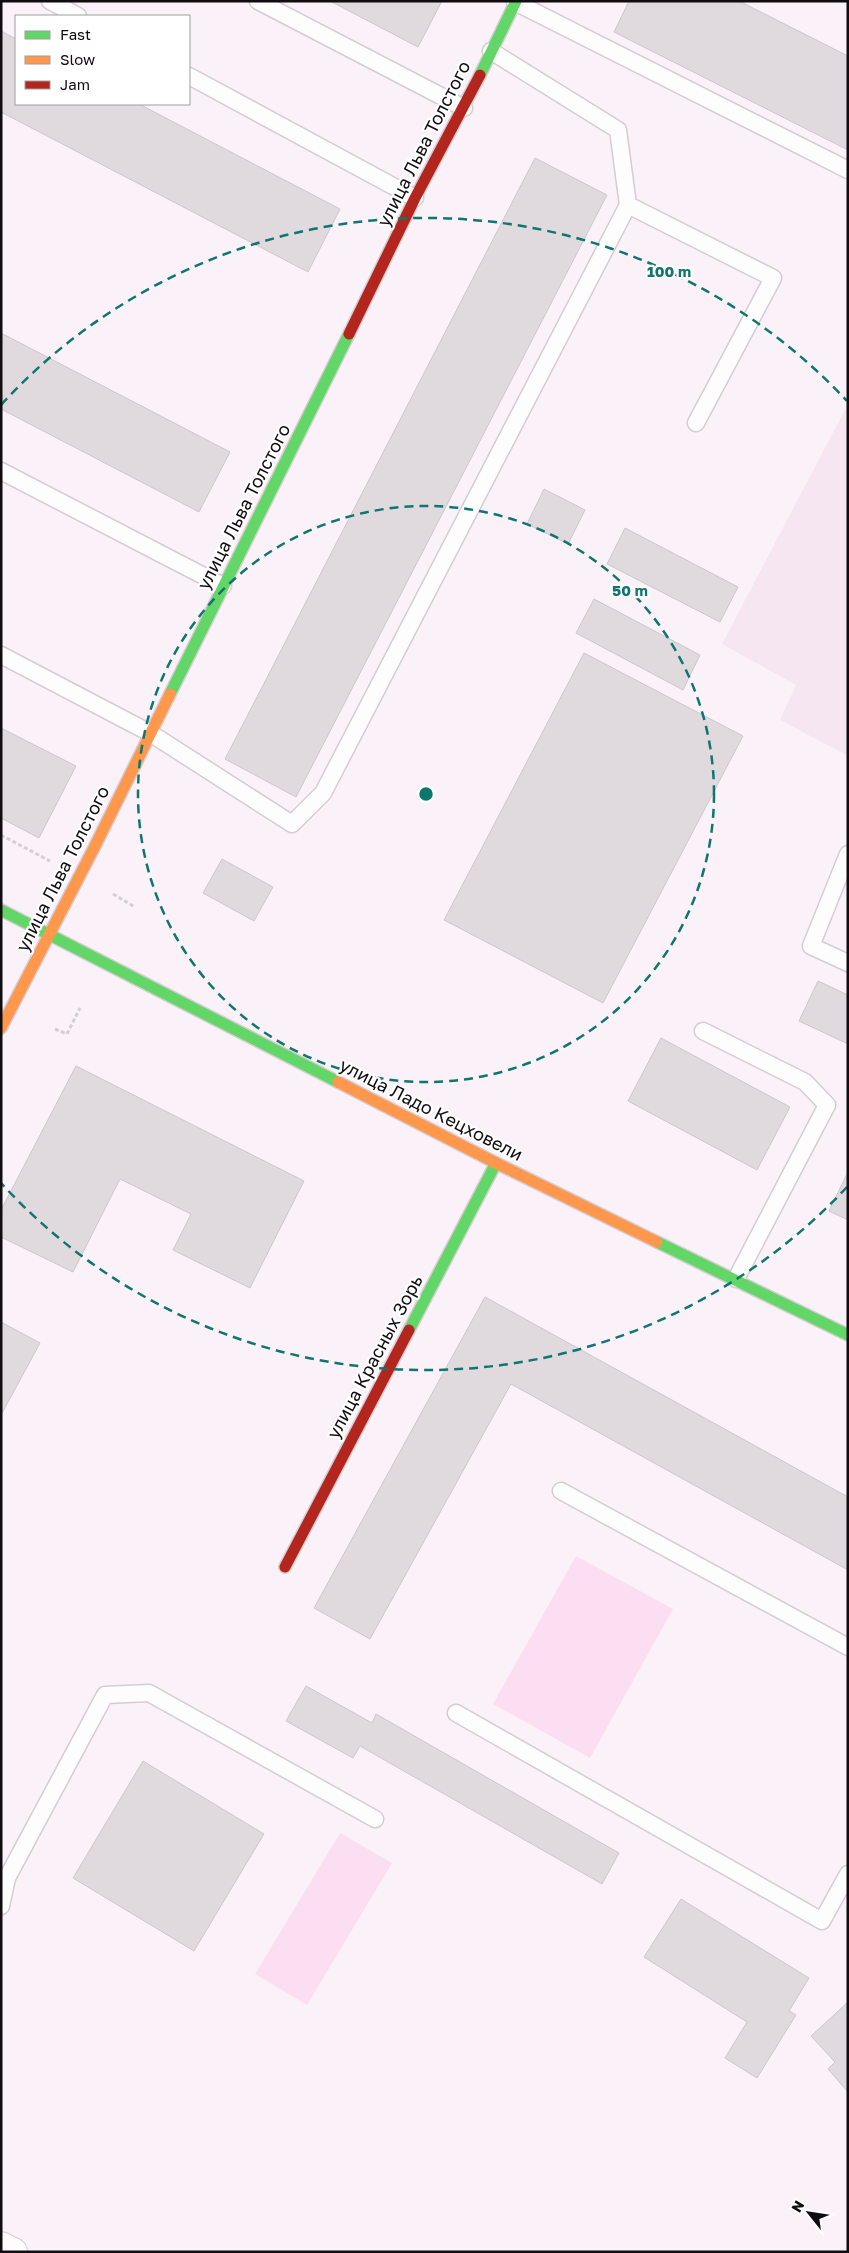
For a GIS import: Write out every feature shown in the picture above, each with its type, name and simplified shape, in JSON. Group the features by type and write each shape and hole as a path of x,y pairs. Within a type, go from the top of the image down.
{"street":[{"name":"улица Льва Толстого","path":"1,1028 300,436 415,198 464,108 515,2"},
{"name":"улица Ладо Кецховели","path":"1,910 496,1163 848,1335"},
{"name":"улица Красных Зорь","path":"285,1567 496,1163"},
{"path":"1,2246 14,2252"}],"lane":[{"path":"50,1 76,15"},
{"path":"258,1 464,108"},
{"path":"515,2 848,170"},
{"path":"1,655 150,733 292,824 323,793 628,205 618,130 491,51"},
{"path":"190,77 415,198"},
{"path":"628,205 773,278 696,423"},
{"path":"1,471 224,586"},
{"path":"848,854 811,946 848,963"},
{"path":"703,1031 805,1082 827,1105 736,1279"},
{"path":"561,1491 848,1647"},
{"path":"1,1906 7,1878 104,1695 149,1693 375,1819"},
{"path":"456,1714 822,1920 848,1874"}],"path":[{"path":"1,835 55,863"},
{"path":"113,894 134,906"},
{"path":"55,1029 66,1034 80,1008"}],"shaded area":[{"path":"848,404 848,756 780,720 796,685 722,644"},
{"path":"576,1556 673,1609 590,1758 493,1704"},
{"path":"340,1833 392,1863 307,2005 255,1974"}],"building":[{"path":"330,1 442,1 418,47"},
{"path":"629,1 739,1 848,56 848,150 614,32"},
{"path":"1,31 15,38 15,105 141,105 340,209 308,272 1,112"},
{"path":"535,158 607,195 296,797 225,759"},
{"path":"1,333 230,452 199,512 1,409"},
{"path":"544,489 585,510 568,544 527,524"},
{"path":"625,528 738,587 720,622 607,564"},
{"path":"594,599 700,655 683,690 576,633"},
{"path":"584,653 743,736 603,1003 444,920"},
{"path":"1,728 76,766 39,838 1,818"},
{"path":"222,859 273,887 254,921 203,893"},
{"path":"818,981 848,995 848,1044 799,1021"},
{"path":"661,1038 790,1107 757,1170 628,1101"},
{"path":"76,1066 304,1181 250,1288 173,1250 191,1214 120,1179 73,1272 1,1237 1,1210"},
{"path":"848,1172 848,1220 829,1211"},
{"path":"485,1297 848,1497 848,1570 511,1384 370,1639 314,1608"},
{"path":"1,1322 40,1343 1,1415"},
{"path":"306,1686 372,1723 376,1714 619,1853 602,1884 360,1746 353,1758 286,1721"},
{"path":"143,1761 264,1834 194,1951 73,1878"},
{"path":"681,1899 809,1978 789,2011 796,2015 757,2078 725,2058 747,2022 644,1957"},
{"path":"848,2002 848,2092 828,2069 835,2062 811,2036"}],"traffic: fast":[{"path":"480,75 516,1"},
{"path":"170,694 349,334"},
{"path":"1,910 338,1082"},
{"path":"409,1330 496,1163"},
{"path":"657,1242 848,1335"}],"traffic: slow":[{"path":"1,1028 95,846 170,694"},
{"path":"338,1082 496,1163 657,1242"}],"traffic: jam":[{"path":"349,334 415,198 480,75"},
{"path":"285,1567 409,1330"}]}
